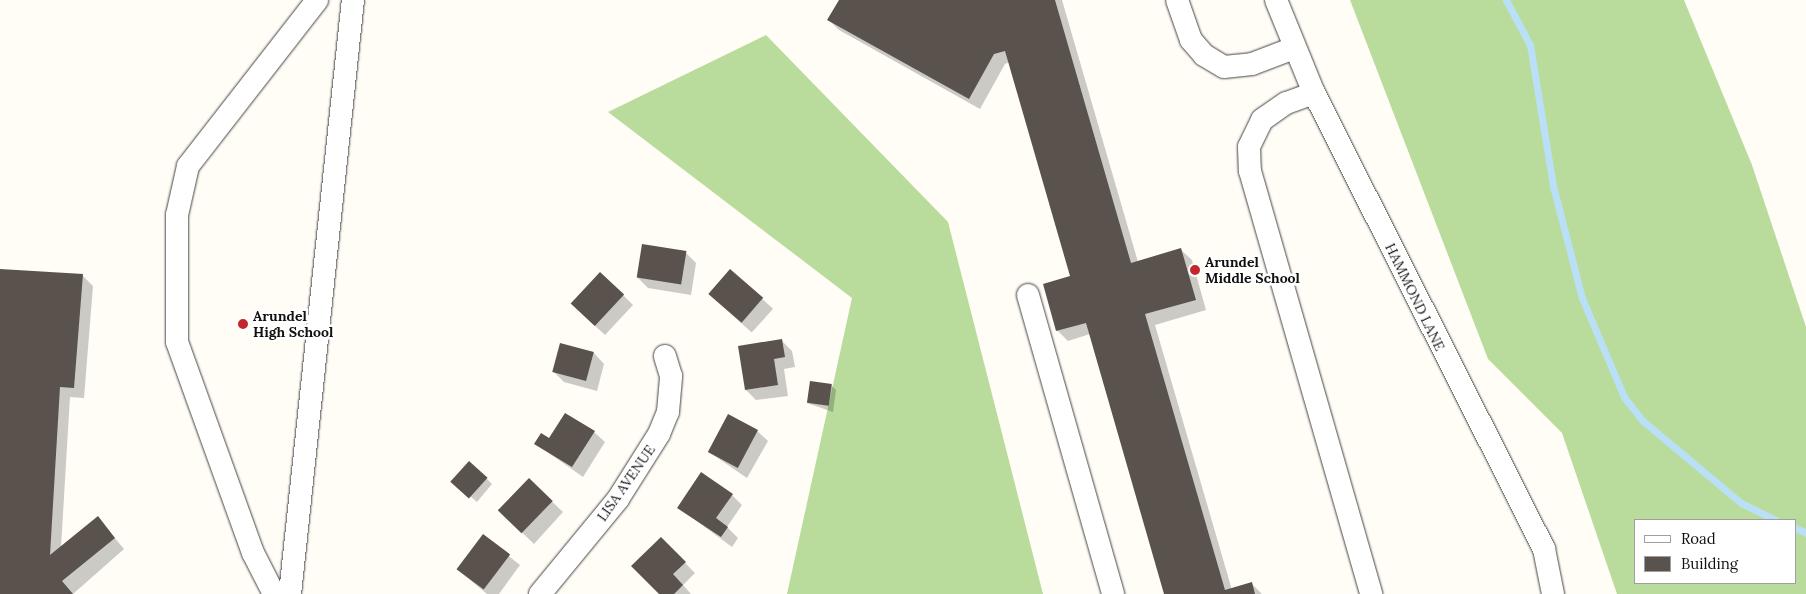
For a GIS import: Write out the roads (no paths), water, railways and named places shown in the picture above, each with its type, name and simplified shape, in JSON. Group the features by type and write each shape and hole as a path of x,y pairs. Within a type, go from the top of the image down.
{"street":[{"path":"274,594 253,553 177,342 177,215 188,166 317,0"},
{"path":"290,594 353,0"},
{"path":"1177,0 1191,40 1204,55 1224,67 1252,64 1294,48"},
{"name":"HAMMOND LANE","path":"1276,0 1294,48 1314,92 1544,549 1553,594"},
{"path":"1314,92 1286,103 1262,120 1249,147 1250,171 1372,594"},
{"path":"1028,295 1113,594"},
{"name":"LISA AVENUE","path":"540,594 618,499 659,434 668,412 671,376 665,356"}],"waterway":[{"path":"1506,0 1530,45 1553,186 1582,298 1624,397 1643,421 1741,503 1774,519"},
{"path":"1796,528 1806,533"}],"place":[{"name":"Arundel Middle School","path":"1195,270"},
{"name":"Arundel High School","path":"243,324"}]}
